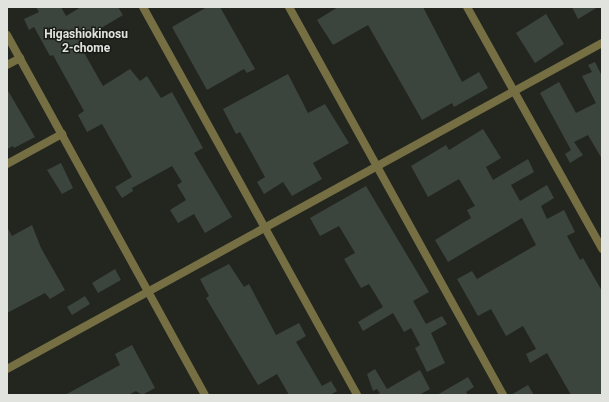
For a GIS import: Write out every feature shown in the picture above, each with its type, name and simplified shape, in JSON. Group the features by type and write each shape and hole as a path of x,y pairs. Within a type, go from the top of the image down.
{"street":[{"path":"143,7 357,395"},
{"path":"289,7 503,395"},
{"path":"467,7 602,250"},
{"path":"7,35 205,395"},
{"path":"7,369 266,228 376,164 514,92 602,43"},
{"path":"7,65 20,58"},
{"path":"7,164 62,134"}],"building":[{"path":"36,7 61,7 66,16 81,7 118,7 123,15 78,42 103,86 130,69 140,81 147,76 161,98 172,92 203,148 194,153 232,217 205,233 194,214 178,223 170,210 186,200 177,185 182,182 172,166 132,188 133,191 122,198 115,187 132,177 102,124 87,132 78,115 84,111 53,55 50,56 34,27 29,30 24,19 39,12"},
{"path":"207,7 220,7 255,69 247,73 244,69 207,90 172,27"},
{"path":"338,7 423,7 462,82 479,72 488,88 454,107 452,103 422,120 368,25 333,45 317,20"},
{"path":"572,7 598,7 578,19"},
{"path":"546,14 564,44 535,63 516,33"},
{"path":"595,62 602,76 602,159 588,135 574,142 583,155 570,163 565,154 571,150 540,93 559,82 576,113 596,103 582,76 592,72 588,65"},
{"path":"288,74 308,113 325,104 349,143 313,163 322,179 292,196 283,182 264,194 257,182 265,177 240,132 236,134 223,109"},
{"path":"7,89 35,137 14,148 13,146 7,149"},
{"path":"483,129 501,158 486,167 493,180 528,159 534,172 511,185 520,201 547,185 554,198 541,206 547,219 564,210 575,232 567,236 580,260 583,258 602,291 602,393 598,395 571,395 547,353 530,363 526,354 536,349 523,326 506,336 491,309 478,316 457,279 472,271 477,279 536,245 522,218 448,262 435,240 471,218 467,210 475,206 459,179 428,197 411,166 446,145 449,150"},
{"path":"61,163 73,188 62,194 47,170"},
{"path":"366,186 429,292 413,301 426,324 442,316 447,324 431,333 445,363 427,372 415,348 420,345 411,328 404,332 393,313 363,331 358,322 383,307 369,284 361,288 344,259 355,253 339,226 320,236 310,218"},
{"path":"32,225 41,248 65,290 50,299 45,293 7,313 7,227 12,236"},
{"path":"229,264 244,287 249,284 276,335 299,323 306,336 296,342 322,386 331,381 337,391 330,395 289,395 277,374 258,385 206,298 209,296 200,279"},
{"path":"115,269 121,280 98,293 92,283"},
{"path":"85,296 90,304 72,315 67,307"},
{"path":"132,345 155,388 142,395 136,391 128,395 65,395 120,365 115,354"},
{"path":"375,369 387,389 420,370 430,389 419,395 375,395 380,393 377,389 373,391 367,374"},
{"path":"468,377 474,387 466,392 468,395 437,395"},
{"path":"528,385 534,395 511,395"}],"district":[{"name":"Higashiokinosu 2-chome","path":"86,42"}]}
